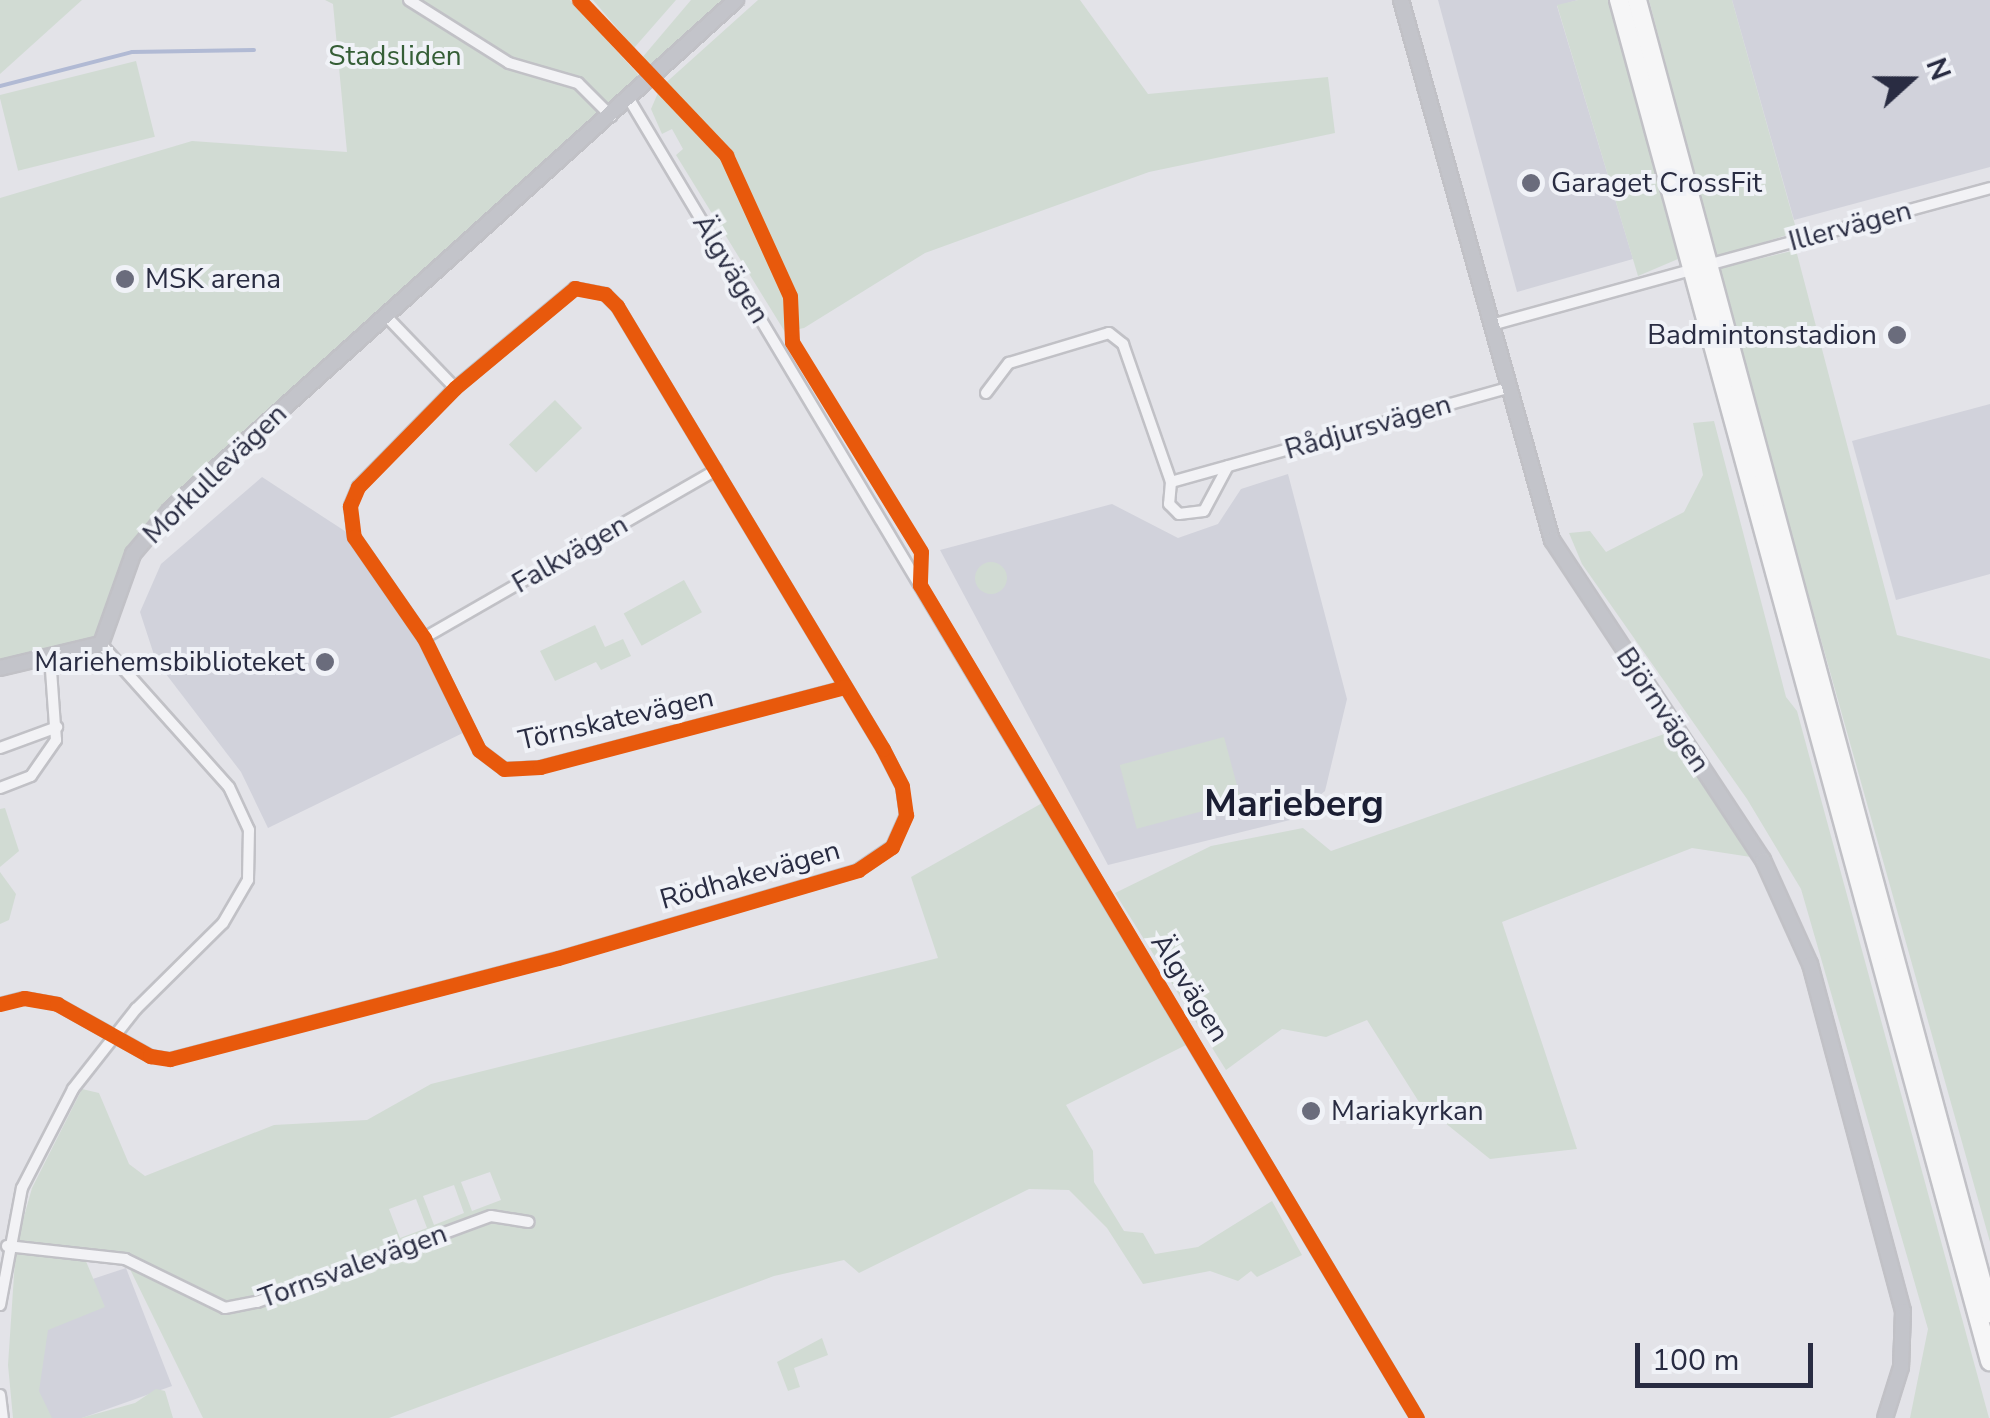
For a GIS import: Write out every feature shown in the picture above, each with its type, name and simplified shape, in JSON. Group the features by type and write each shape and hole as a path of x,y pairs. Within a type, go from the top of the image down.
{"highway":[{"path":"1619,0 1990,1361"},
{"path":"1637,0 1990,1313"}],"street":[{"path":"410,0 509,63 578,83 610,116"},
{"name":"Morkullevägen","path":"101,644 116,588 152,528 630,100 736,0"},
{"name":"Björnvägen","path":"1402,0 1552,540 1744,830 1798,928 1903,1312 1901,1367 1885,1418"},
{"name":"Älgvägen","path":"630,100 1416,1418"},
{"name":"Illervägen","path":"1711,264 1990,188"},
{"path":"1491,324 1684,272"},
{"name":"Rödhakevägen","path":"0,1004 24,998 58,1004 150,1056 198,1054 858,870 892,847 906,815 902,786 617,306 590,289 560,296 455,388"},
{"path":"386,316 455,388"},
{"path":"986,394 1009,362 1031,352 1096,334 1118,338 1171,482 1170,504 1192,517 1209,504 1228,466"},
{"name":"Törnskatevägen","path":"455,388 358,487 350,506 354,537 424,638 479,750 514,770 845,687"},
{"name":"Rådjursvägen","path":"1171,482 1508,388"},
{"name":"Falkvägen","path":"424,638 716,470"},
{"path":"0,668 101,644 229,786 252,847 248,880 222,924 114,1034 42,1147 7,1246 0,1304"},
{"path":"0,788 42,765 57,727 50,657"},
{"path":"0,748 57,727"},
{"name":"Tornsvalevägen","path":"7,1246 125,1259 203,1302 225,1308 257,1302 490,1216 529,1222"},
{"path":"0,1394 3,1418"}],"shaded area":[{"path":"1438,0 1578,0 1557,6 1633,259 1517,292"},
{"path":"1732,0 1990,0 1990,167 1794,220"},
{"path":"1990,404 1990,574 1896,600 1852,441"},
{"path":"1288,474 1347,699 1325,791 1290,820 1108,865 940,550 1112,504 1178,538 1218,524 1241,489"},
{"path":"262,477 354,537 424,638 469,730 268,828 241,772 156,661 140,612 161,564"},
{"path":"126,1268 172,1386 82,1418 26,1418 23,1302"}],"green space":[{"path":"0,0 82,0 0,74"},
{"name":"Stadsliden","path":"325,0 570,0 646,83 170,510 133,554 101,644 0,668 0,198 192,141 347,152 333,4"},
{"path":"593,0 676,0 634,48"},
{"path":"691,0 728,0 652,70 641,59"},
{"path":"758,0 1080,0 1148,94 1328,77 1335,133 1149,172 925,253 804,328 785,332 676,155 683,149 672,129 662,134 651,109 660,88"},
{"path":"1578,0 1610,0 1678,259 1638,276 1557,5"},
{"path":"1649,0 1732,0 1797,232 1716,257"},
{"path":"136,61 155,137 18,171 0,95"},
{"path":"1796,250 1897,635 1990,659 1990,1242 1717,269"},
{"path":"555,400 582,428 536,473 509,444"},
{"path":"1714,421 1786,697 1797,711 1989,1418 1910,1418 1928,1329 1801,889 1747,799 1582,564 1569,533 1590,531 1606,552 1684,512 1703,475 1693,423"},
{"path":"991,562 1003,566 1007,578 1003,590 991,594 979,590 975,578 979,566"},
{"path":"684,580 702,612 642,646 624,613"},
{"path":"595,625 605,647 623,639 631,656 601,670 596,662 555,681 540,651"},
{"path":"1670,732 1751,857 1692,848 1502,922 1577,1149 1490,1159 1419,1102 1367,1020 1326,1037 1282,1029 1226,1070 1115,893 1211,846 1303,828 1331,851"},
{"path":"1224,737 1241,801 1137,829 1120,765"},
{"path":"1044,802 1186,1045 1066,1105 1093,1151 1094,1182 1124,1231 1143,1233 1155,1254 1198,1247 1272,1201 1302,1255 1257,1277 1251,1271 1238,1281 1210,1271 1143,1284 1107,1228 1069,1190 1029,1189 859,1273 844,1260 774,1276 389,1418 203,1418 125,1259 83,1254 105,1307 48,1330 39,1391 52,1418 13,1418 8,1365 16,1245 32,1188 82,1089 99,1093 129,1164 145,1176 274,1125 367,1120 431,1084 938,958 911,877","holes":["490,1172 501,1200 472,1211 461,1182","454,1185 464,1213 434,1225 423,1196","416,1199 427,1228 400,1238 389,1209"]},
{"path":"5,808 19,851 0,867 0,809"},
{"path":"0,872 16,894 9,920 0,924"},
{"path":"822,1338 828,1355 794,1368 800,1387 788,1391 777,1362"},
{"path":"156,1389 165,1391 173,1418 81,1418 135,1403"}],"waterway":[{"path":"0,86 132,52 254,50"}],"cycle path":[{"path":"579,0 726,155 790,296 792,342 921,552 920,585 1417,1418"},
{"path":"0,1004 24,998 57,1004 150,1056 170,1059 558,958 858,870 892,847 906,815 902,786 883,749 617,306 605,294 575,288 455,388 358,487 350,506 354,537 424,638 479,750 504,769 540,767 845,687"}],"place":[{"name":"Garaget CrossFit","path":"1531,183"},
{"name":"MSK arena","path":"125,279"},
{"name":"Badmintonstadion","path":"1897,335"},
{"name":"Mariehemsbiblioteket","path":"325,662"},
{"name":"Mariakyrkan","path":"1311,1111"}],"district":[{"name":"Marieberg","path":"1294,804"}]}
